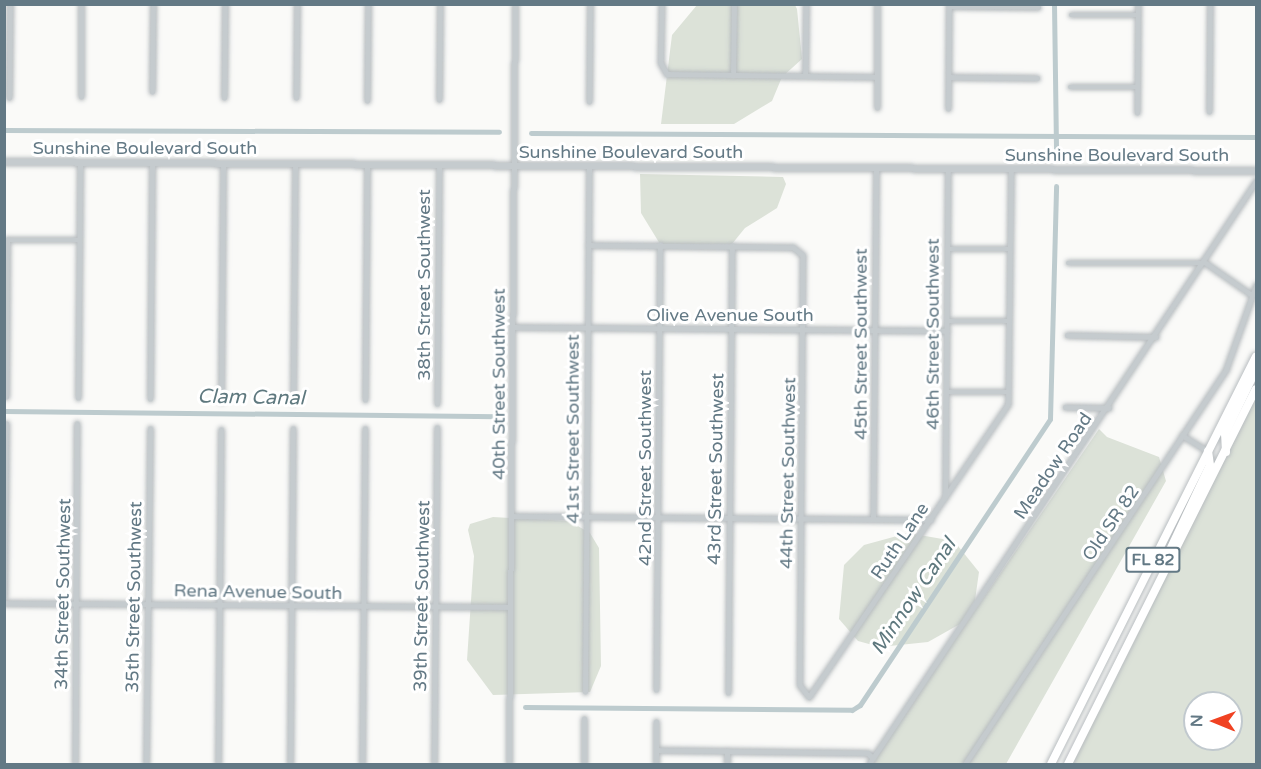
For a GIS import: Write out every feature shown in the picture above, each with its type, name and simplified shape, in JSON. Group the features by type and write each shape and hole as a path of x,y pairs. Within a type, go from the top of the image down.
{"highway":[{"name":"FL 82","path":"1051,765 1257,357"},
{"path":"1226,452 1225,435 1257,370"},
{"name":"FL 82","path":"1068,765 1257,389"},
{"path":"1166,568 1167,555 1210,465 1208,452"}],"street":[{"path":"9,98 10,4"},
{"path":"81,4 81,97"},
{"path":"152,92 153,4"},
{"path":"224,98 225,4"},
{"path":"296,98 297,4"},
{"path":"368,4 368,101"},
{"path":"440,4 440,100"},
{"name":"40th Street Southwest","path":"509,765 515,4"},
{"path":"589,102 590,4"},
{"path":"662,4 663,69 673,75 877,77"},
{"path":"733,76 734,4"},
{"path":"805,76 806,4"},
{"path":"877,108 878,4"},
{"path":"1137,113 1138,4"},
{"path":"1209,112 1210,4"},
{"path":"948,109 949,5 1038,7"},
{"path":"1071,15 1138,15"},
{"path":"949,77 1037,78"},
{"path":"1070,87 1137,87"},
{"name":"Sunshine Boulevard South","path":"4,162 1257,171"},
{"path":"78,398 80,163"},
{"path":"150,399 152,163"},
{"path":"221,401 223,164"},
{"path":"293,402 295,164"},
{"path":"365,400 367,165"},
{"name":"38th Street Southwest","path":"437,404 439,166"},
{"name":"41st Street Southwest","path":"585,692 589,167"},
{"name":"45th Street Southwest","path":"873,519 876,169"},
{"name":"46th Street Southwest","path":"945,498 948,170"},
{"path":"946,392 1009,392 1011,170"},
{"name":"Meadow Road","path":"869,765 1206,263 1257,181"},
{"path":"6,397 6,240 79,240"},
{"path":"588,245 732,246"},
{"name":"42nd Street Southwest","path":"656,690 660,245"},
{"name":"44th Street Southwest","path":"732,246 801,250 803,329 801,519 804,696"},
{"name":"43rd Street Southwest","path":"728,693 732,246"},
{"path":"947,249 1010,249"},
{"path":"1068,263 1206,263 1252,295"},
{"name":"Old SR 82","path":"965,765 1233,356 1257,285"},
{"path":"947,321 1010,321"},
{"name":"Olive Avenue South","path":"513,327 947,330"},
{"path":"1067,335 1156,337"},
{"name":"Ruth Lane","path":"804,696 814,693 931,520 1004,411 1009,392"},
{"path":"1065,407 1109,408"},
{"path":"4,597 6,424"},
{"name":"34th Street Southwest","path":"75,765 77,424"},
{"name":"39th Street Southwest","path":"434,765 437,428"},
{"name":"35th Street Southwest","path":"146,765 150,429"},
{"path":"290,765 293,429"},
{"path":"362,765 365,429"},
{"path":"218,765 221,430"},
{"path":"1182,435 1208,452"},
{"path":"511,516 931,520"},
{"name":"Rena Avenue South","path":"4,603 510,607"},
{"path":"584,719 584,765"},
{"path":"656,722 656,765"},
{"path":"656,750 868,753 873,758"},
{"path":"727,751 727,765"}],"shaded area":[{"path":"697,5 795,5 797,9 802,59 782,77 772,101 734,124 661,124 672,35"},
{"path":"640,174 783,177 786,184 777,208 745,228 732,244 660,244 641,213"},
{"path":"1256,395 1256,764 1070,764 1214,481"},
{"path":"1099,429 1107,437 1159,457 1166,481 1006,764 870,764"},
{"path":"493,517 569,521 590,533 599,548 601,666 590,692 493,695 467,660 474,556 468,530 470,524"},
{"path":"908,533 954,541 979,572 975,600 960,624 928,642 880,647 858,641 839,619 844,565 864,545"}],"waterway":[{"path":"1054,4 1056,156"},
{"path":"4,130 499,132"},
{"path":"531,133 1256,137"},
{"name":"Minnow Canal","path":"525,707 852,710 860,705 1050,419 1056,186"},
{"name":"Clam Canal","path":"4,411 498,416"}]}
